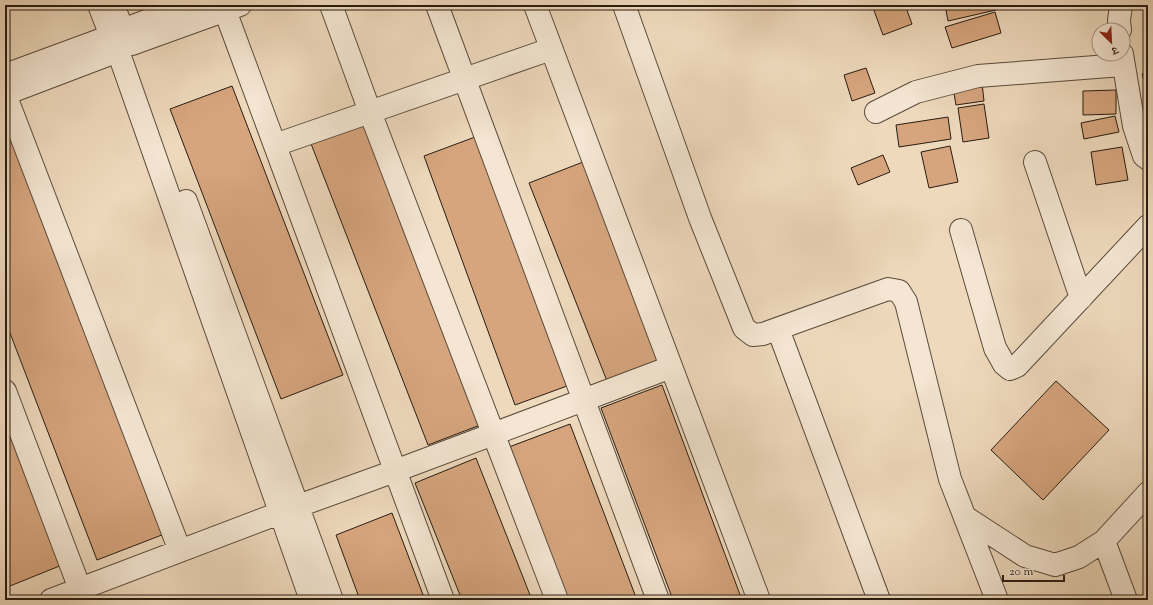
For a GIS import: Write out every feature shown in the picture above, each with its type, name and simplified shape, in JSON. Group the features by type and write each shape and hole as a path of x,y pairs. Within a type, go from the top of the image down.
{"street":[{"path":"99,5 123,42"},
{"path":"113,5 123,42 289,509 332,600"},
{"path":"180,551 5,94 123,42 188,5"},
{"path":"331,5 370,112 557,600"},
{"path":"436,5 658,600"},
{"path":"535,5 759,600"},
{"path":"624,5 700,218 744,328 753,335 778,330 888,289 899,291 906,302 950,479 997,600"},
{"path":"1119,22 1121,5"},
{"path":"5,75 123,42 229,7 275,145 443,600"},
{"path":"275,145 551,49"},
{"path":"876,112 916,92 978,76 1097,62"},
{"path":"1123,62 1134,126 1144,156 1148,160"},
{"path":"1035,162 1081,298"},
{"path":"961,230 995,348 1004,364 1010,369 1017,366 1148,226"},
{"path":"778,330 879,600"},
{"path":"51,600 289,509 395,471 671,367"},
{"path":"5,391 80,589"},
{"path":"965,518 1025,556 1055,565 1079,557 1104,541 1148,493"},
{"path":"289,509 311,600"},
{"path":"1104,541 1126,600"}],"building":[{"path":"872,5 905,5 912,24 883,35"},
{"path":"945,5 995,5 996,10 948,21"},
{"path":"995,12 1001,33 952,48 945,27"},
{"path":"866,68 875,93 852,101 844,75"},
{"path":"1148,72 1148,96 1142,74"},
{"path":"982,83 984,101 956,105 953,88"},
{"path":"232,86 343,375 281,399 170,109"},
{"path":"1116,90 1116,114 1083,115 1083,91"},
{"path":"984,104 989,138 963,142 958,108"},
{"path":"5,109 167,533 97,560 5,320"},
{"path":"368,113 488,422 428,445 308,136"},
{"path":"1115,116 1119,132 1084,139 1081,123"},
{"path":"948,117 951,139 899,147 896,125"},
{"path":"475,137 567,386 515,405 424,156"},
{"path":"950,146 958,182 929,188 921,152"},
{"path":"1122,147 1128,180 1096,185 1091,152"},
{"path":"883,155 890,172 858,185 851,168"},
{"path":"583,162 661,359 607,381 529,183"},
{"path":"1056,381 1109,430 1043,500 991,450"},
{"path":"662,385 742,600 673,600 601,408"},
{"path":"5,420 62,565 5,588"},
{"path":"570,424 637,600 567,600 509,447"},
{"path":"476,458 532,600 462,600 415,483"},
{"path":"392,513 425,600 360,600 336,535"}]}
